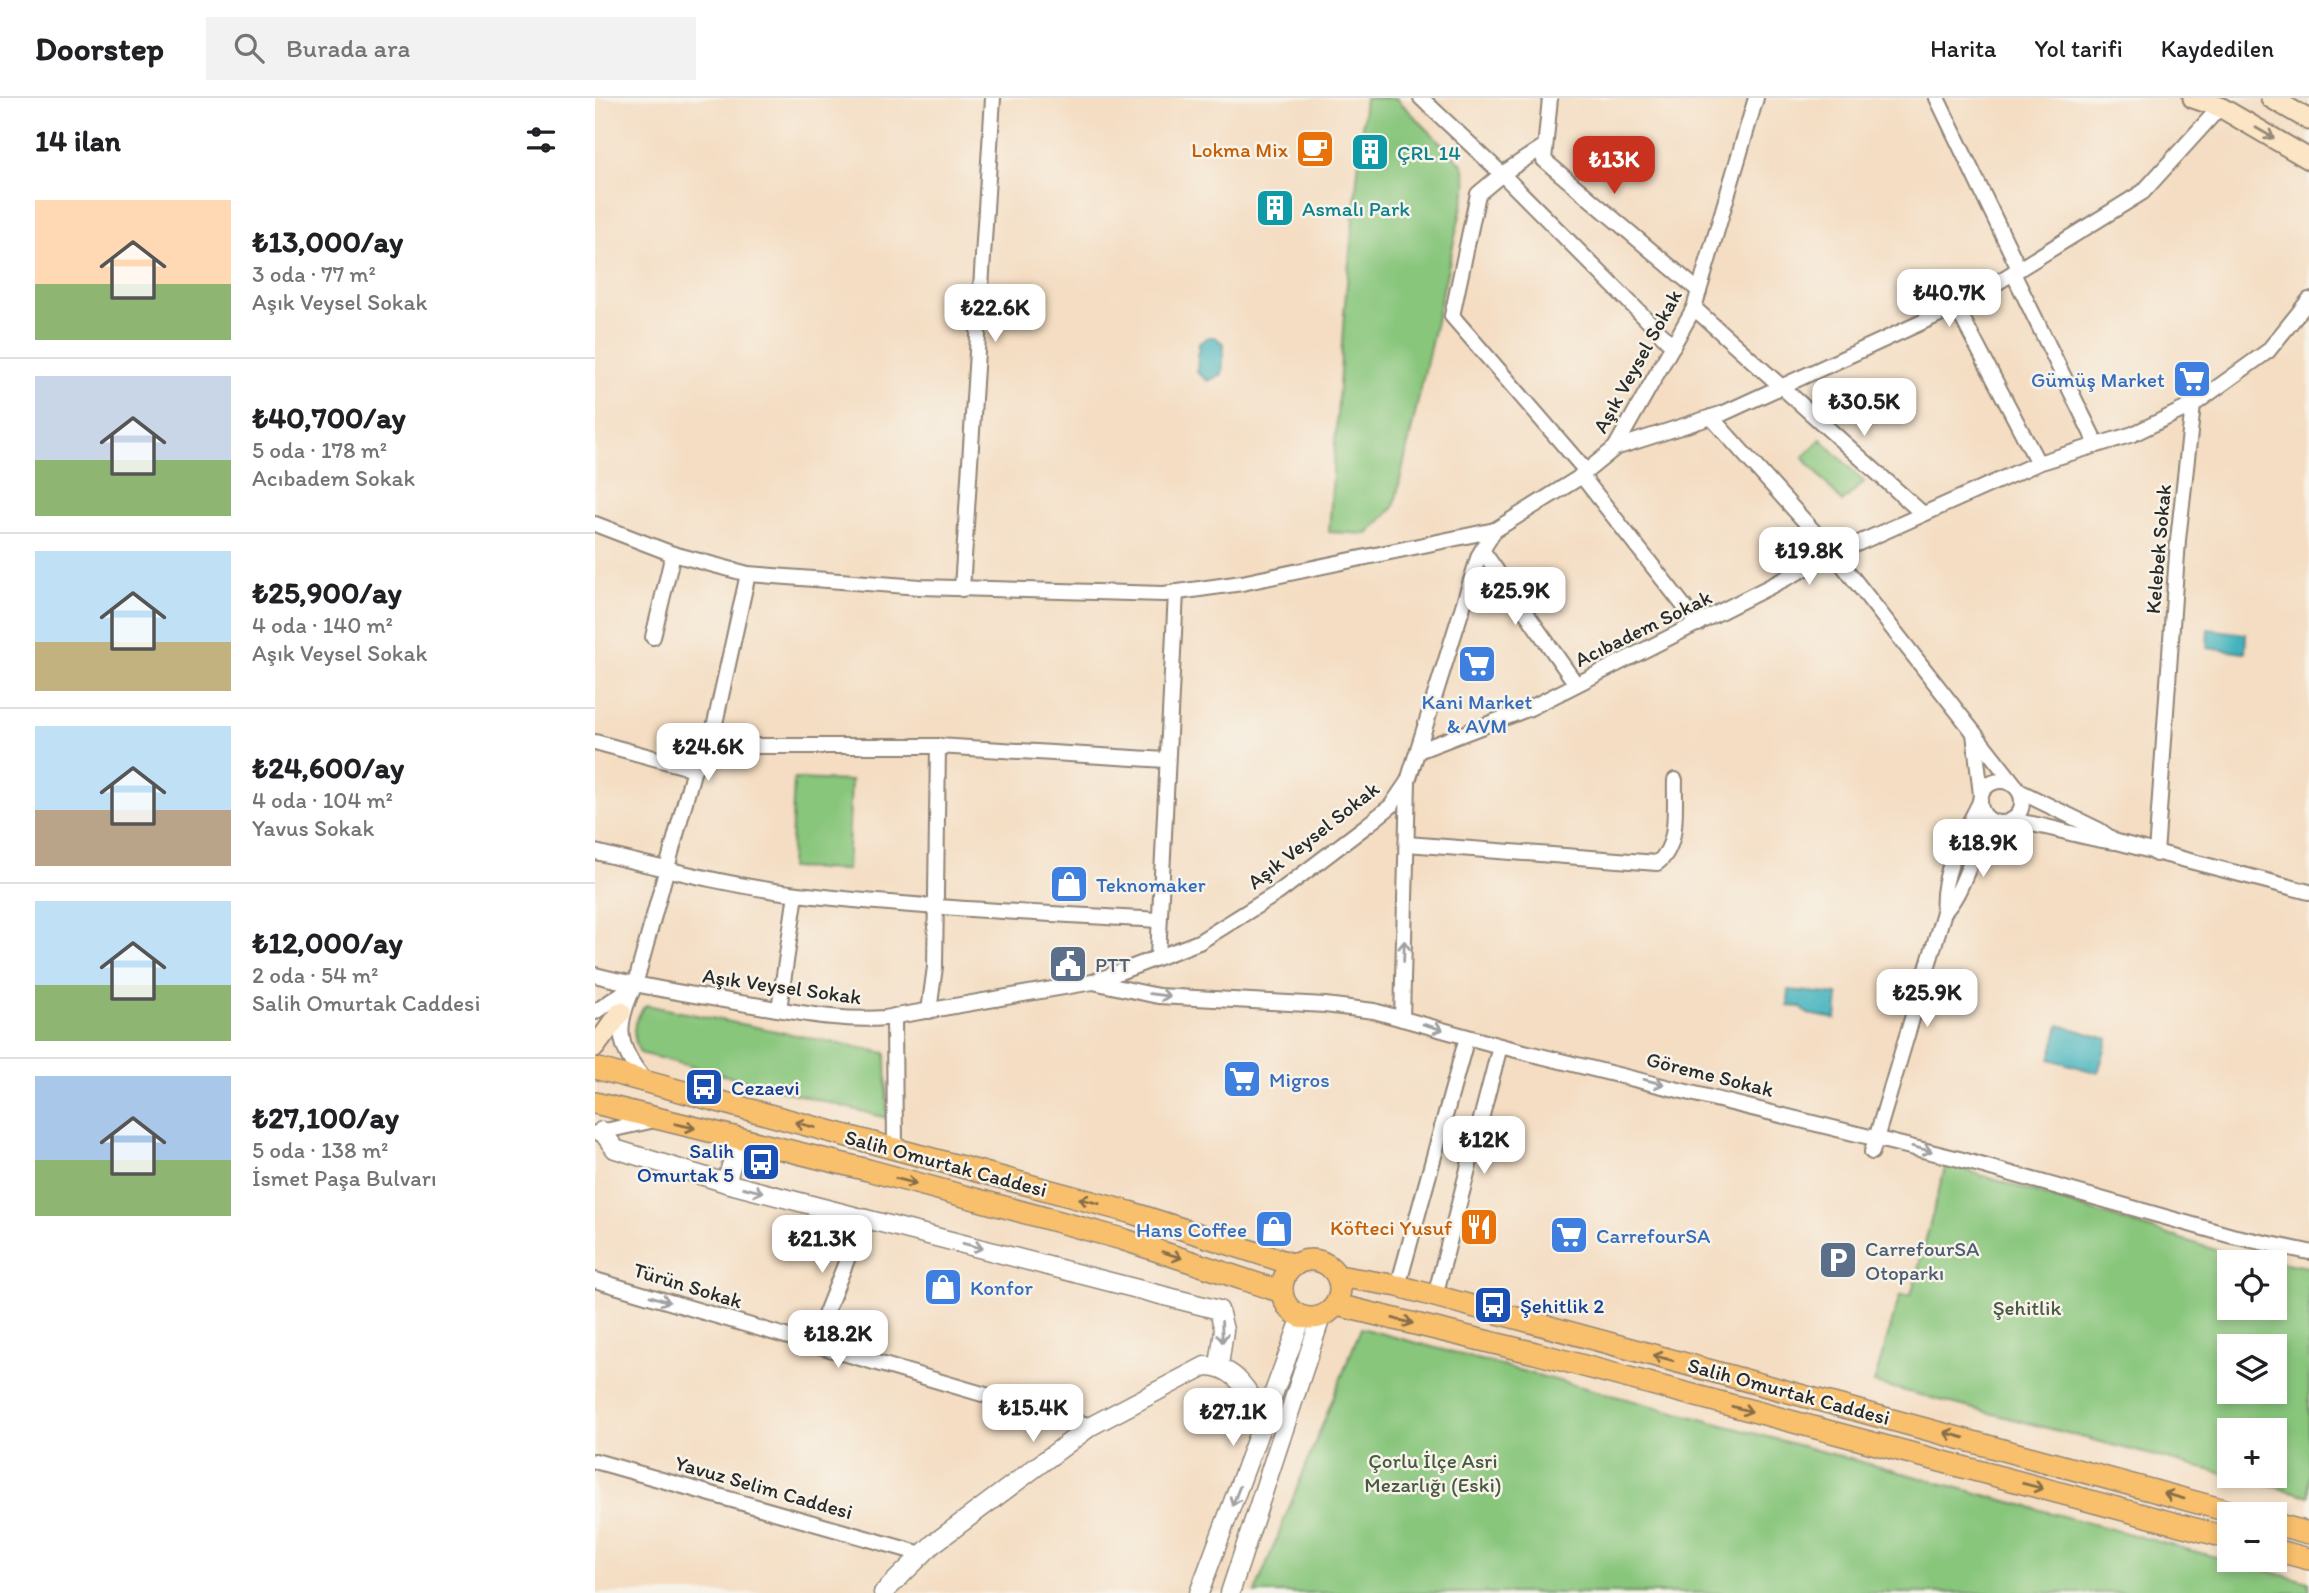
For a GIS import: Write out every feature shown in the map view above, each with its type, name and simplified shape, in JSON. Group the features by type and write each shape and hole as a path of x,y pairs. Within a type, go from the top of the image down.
{"main road":[{"path":"2193,98 2220,107 2309,159"},
{"path":"2270,98 2309,120"},
{"path":"595,1047 621,1012"},
{"name":"Salih Omurtak Caddesi","path":"595,1068 1129,1212 1295,1265"},
{"name":"Salih Omurtak Caddesi","path":"595,1103 1122,1239 1282,1292"},
{"path":"1303,1261 1323,1262 1338,1276 1341,1285 1320,1313 1287,1307 1282,1292 1283,1279 1295,1265 1303,1261"},
{"name":"Salih Omurtak Caddesi","path":"1338,1276 1398,1286 2217,1508"},
{"name":"Salih Omurtak Caddesi","path":"1320,1313 1535,1353 2217,1535"},
{"path":"2287,1527 2309,1533"},
{"path":"2287,1553 2309,1559"}],"street":[{"path":"962,589 993,98"},
{"path":"1421,98 1502,174 1673,345"},
{"path":"1550,98 1543,147 1544,160 1699,291"},
{"name":"Aşık Veysel Sokak","path":"595,975 635,985 856,1020 894,1016 1093,982 1199,943 1279,892 1391,806 1409,781 1482,550 1495,530 1584,473 1615,448 1694,308 1756,98"},
{"path":"1937,98 2097,445"},
{"path":"1615,448 1711,417 1956,306 2143,192 2220,107"},
{"path":"1543,147 1502,174 1478,194 1452,316 1584,473 1698,624"},
{"path":"2193,405 2268,351 2309,300"},
{"path":"1956,306 2038,463"},
{"path":"1694,308 1923,514"},
{"name":"Acıbadem Sokak","path":"1418,751 1530,708 1834,554 1923,514 2038,463 2133,434 2193,405"},
{"name":"Kelebek Sokak","path":"2156,854 2178,540 2193,405"},
{"path":"1711,417 1834,554 1973,728 2022,797 2020,811 1982,842 1970,861 1959,895 1944,912"},
{"path":"595,524 673,554 748,574 962,589 1176,592 1242,583 1495,530"},
{"path":"1482,550 1576,684"},
{"path":"653,637 673,554"},
{"path":"646,1082 626,1056 622,1044 621,1012 635,985 669,870 694,769 710,746 748,574"},
{"path":"1158,956 1176,592"},
{"path":"1973,728 1980,799 1989,819 2040,825 2093,840 2117,842 2309,892"},
{"path":"595,741 694,769"},
{"path":"710,746 938,746 1166,760"},
{"path":"929,1011 935,967 938,746"},
{"path":"1407,845 1657,863 1666,857 1672,843 1675,780"},
{"path":"1402,1019 1409,781"},
{"path":"1875,1145 1944,912 1942,891 1980,799 1995,782 2017,788 2117,842"},
{"path":"595,852 669,870 796,894 935,907 1160,920"},
{"path":"779,1009 796,894"},
{"name":"Göreme Sokak","path":"1093,982 1158,996 1325,1005 1402,1019 1875,1145 2232,1236 2309,1252"},
{"path":"595,1013 635,985"},
{"path":"894,1016 895,1149"},
{"path":"1398,1286 1467,1037"},
{"path":"1435,1296 1500,1046"},
{"path":"598,1132 657,1120"},
{"path":"598,1132 615,1149 726,1183 1219,1310 1224,1329 1219,1366"},
{"path":"726,1183 739,1139"},
{"path":"813,1345 864,1217"},
{"name":"Türün Sokak","path":"595,1280 1091,1426"},
{"path":"1199,1593 1265,1417 1320,1313"},
{"path":"1230,1593 1320,1313"},
{"path":"883,1593 922,1554 1002,1490 1091,1426 1205,1366 1219,1366 1234,1373 1265,1417"},
{"name":"Yavuz Selim Caddesi","path":"595,1461 922,1554"}],"green space":[{"path":"1365,98 1396,98 1463,165 1467,184 1394,507 1368,534 1329,532 1344,314"},
{"path":"1821,439 1864,482 1842,502 1803,457"},
{"path":"794,779 851,781 847,870 790,868"},
{"path":"646,1005 886,1053 887,1118 640,1053 634,1028"},
{"name":"Şehitlik","path":"1946,1164 2217,1250 2217,1320 2287,1320 2287,1263 2309,1267 2309,1496 2278,1488 2287,1488 2287,1418 2217,1418 2217,1472 1874,1383 1900,1295 1911,1295"},
{"name":"Çorlu İlçe Asri Mezarlığı (Eski)","path":"1361,1328 2217,1557 2217,1572 2272,1572 2309,1582 2309,1593 1255,1593"}],"water":[{"path":"1209,337 1215,337 1224,344 1222,374 1208,381 1197,372 1199,343"},
{"path":"2208,629 2246,634 2245,653 2207,648"},
{"path":"1789,990 1838,995 1836,1019 1808,1014 1800,1007 1788,1006"},
{"path":"2059,1025 2108,1039 2098,1073 2050,1059"}],"place":[{"name":"Lokma Mix","path":"1315,149"},
{"name":"ÇRL 14","path":"1370,152"},
{"name":"Asmalı Park","path":"1275,208"},
{"name":"Gümüş Market","path":"2192,379"},
{"name":"Kani Market & AVM","path":"1477,664"},
{"name":"Teknomaker","path":"1069,884"},
{"name":"PTT","path":"1068,964"},
{"name":"Migros","path":"1242,1079"},
{"name":"Cezaevi","path":"704,1087"},
{"name":"Salih Omurtak 5","path":"761,1162"},
{"name":"Köfteci Yusuf","path":"1479,1227"},
{"name":"Hans Coffee","path":"1274,1229"},
{"name":"CarrefourSA","path":"1569,1235"},
{"name":"CarrefourSA Otoparkı","path":"1838,1260"},
{"name":"Konfor","path":"943,1287"},
{"name":"Şehitlik 2","path":"1493,1305"}]}
